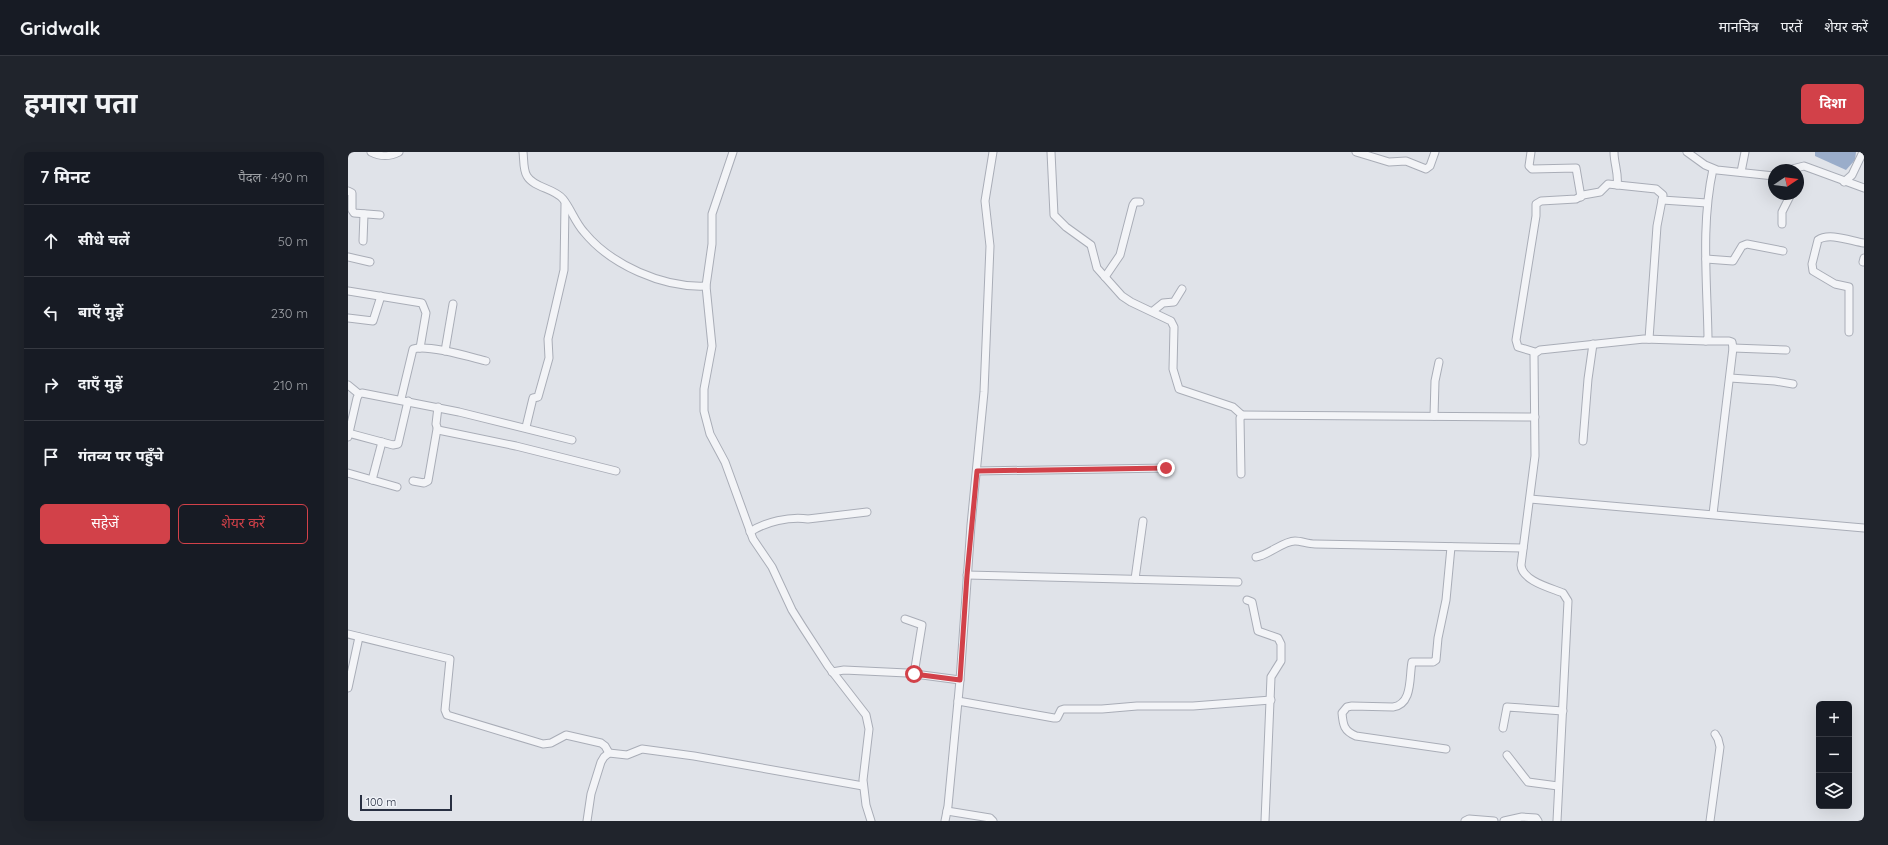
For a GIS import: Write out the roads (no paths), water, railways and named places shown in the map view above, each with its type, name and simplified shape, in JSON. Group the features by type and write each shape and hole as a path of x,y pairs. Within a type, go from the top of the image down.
{"street":[{"path":"371,152 382,156 393,155 399,152"},
{"path":"523,152 527,176 534,182 561,197 587,236 615,258 642,273 666,281 694,286 706,286"},
{"path":"733,152 712,214 712,244 706,286 712,346 705,382 704,411 710,434 725,462 750,532 772,567 794,614 832,672 863,710 868,720 869,729 863,775 871,821"},
{"path":"945,821 960,680 967,575 984,392 990,246 985,201 994,152"},
{"path":"1051,152 1054,214 1066,227 1091,245 1094,250 1096,265 1105,277 1127,300 1153,311 1171,321 1174,327 1173,369 1179,389 1233,408 1242,416 1535,417"},
{"path":"1356,152 1389,162 1406,161 1426,169 1430,166 1434,152"},
{"path":"1531,152 1529,166 1532,169 1576,168 1581,197"},
{"path":"1614,152 1614,167 1618,175 1617,185"},
{"path":"1688,152 1713,169 1768,177"},
{"path":"1741,172 1745,152"},
{"path":"1844,182 1852,175 1863,152"},
{"path":"1804,166 1844,182 1864,188"},
{"path":"1706,341 1708,337 1705,234 1707,203 1713,169"},
{"path":"1649,339 1657,226 1663,195 1659,190 1608,184 1600,192 1576,199 1541,201 1536,204 1536,216 1516,340 1518,347 1535,352 1540,350 1649,339 1732,342 1734,348 1714,514"},
{"path":"348,191 352,193 353,212 380,215"},
{"path":"1662,200 1707,203"},
{"path":"1782,224 1782,212 1789,200"},
{"path":"1105,277 1119,259 1133,204 1140,202"},
{"path":"526,427 533,398 538,397 549,358 548,339 563,280 566,258 565,204"},
{"path":"363,241 364,214"},
{"path":"1849,332 1849,287 1835,284 1822,275 1815,273 1813,271 1812,264 1818,240 1821,238 1832,238 1864,243"},
{"path":"1706,260 1731,262 1734,260 1742,246 1747,244 1783,251"},
{"path":"348,257 370,262"},
{"path":"1153,311 1163,303 1174,302 1182,289"},
{"path":"348,291 418,302 424,306 426,313 420,348"},
{"path":"348,318 367,322 373,321 380,296"},
{"path":"445,351 453,304"},
{"path":"1583,441 1588,379 1593,344"},
{"path":"359,394 348,434 395,445 400,443 412,352 416,348 445,351 486,361"},
{"path":"1734,348 1786,350"},
{"path":"1535,352 1533,359 1536,444 1521,565 1524,574 1545,587 1563,593 1567,597 1564,712 1556,821"},
{"path":"1434,416 1435,381 1439,362"},
{"path":"1730,378 1775,381 1793,384"},
{"path":"348,385 359,394 362,393 405,400 438,407 526,427 572,440"},
{"path":"413,481 424,483 428,481 437,429 438,407"},
{"path":"1241,474 1240,418 1242,416"},
{"path":"437,429 516,446 616,471"},
{"path":"372,480 382,442"},
{"path":"977,471 1166,468"},
{"path":"348,474 397,487"},
{"path":"1530,499 1864,528"},
{"path":"750,532 767,523 798,518 808,519 868,512"},
{"path":"1136,579 1143,522"},
{"path":"1256,557 1267,554 1287,543 1296,541 1315,544 1523,548"},
{"path":"1446,749 1356,736 1346,730 1343,725 1342,713 1344,710 1352,706 1393,707 1400,705 1406,699 1411,677 1412,662 1433,662 1436,660 1438,638 1446,600 1451,547"},
{"path":"967,575 1238,582"},
{"path":"1247,600 1252,602 1258,631 1278,638 1281,644 1281,661 1271,677 1265,821"},
{"path":"905,619 922,625 914,674"},
{"path":"348,634 450,659 445,710 447,715 543,744 548,744 566,735 601,743 605,746 609,753"},
{"path":"348,688 359,637"},
{"path":"832,672 844,670 914,674 960,680"},
{"path":"958,701 1057,718 1061,710 1064,709 1102,709 1137,706 1193,706 1271,700"},
{"path":"1503,728 1506,707 1564,712"},
{"path":"1710,821 1720,747 1715,734"},
{"path":"587,821 592,790 601,762 609,753 627,755 640,750 649,750 694,756 864,786"},
{"path":"1506,755 1528,782 1558,786"},
{"path":"947,811 990,818 993,821"},
{"path":"1504,821 1526,817 1536,818 1538,821"},
{"path":"1465,821 1469,819 1494,821"}],"water":[{"path":"1815,152 1856,152 1855,160 1846,170 1815,156"}]}
